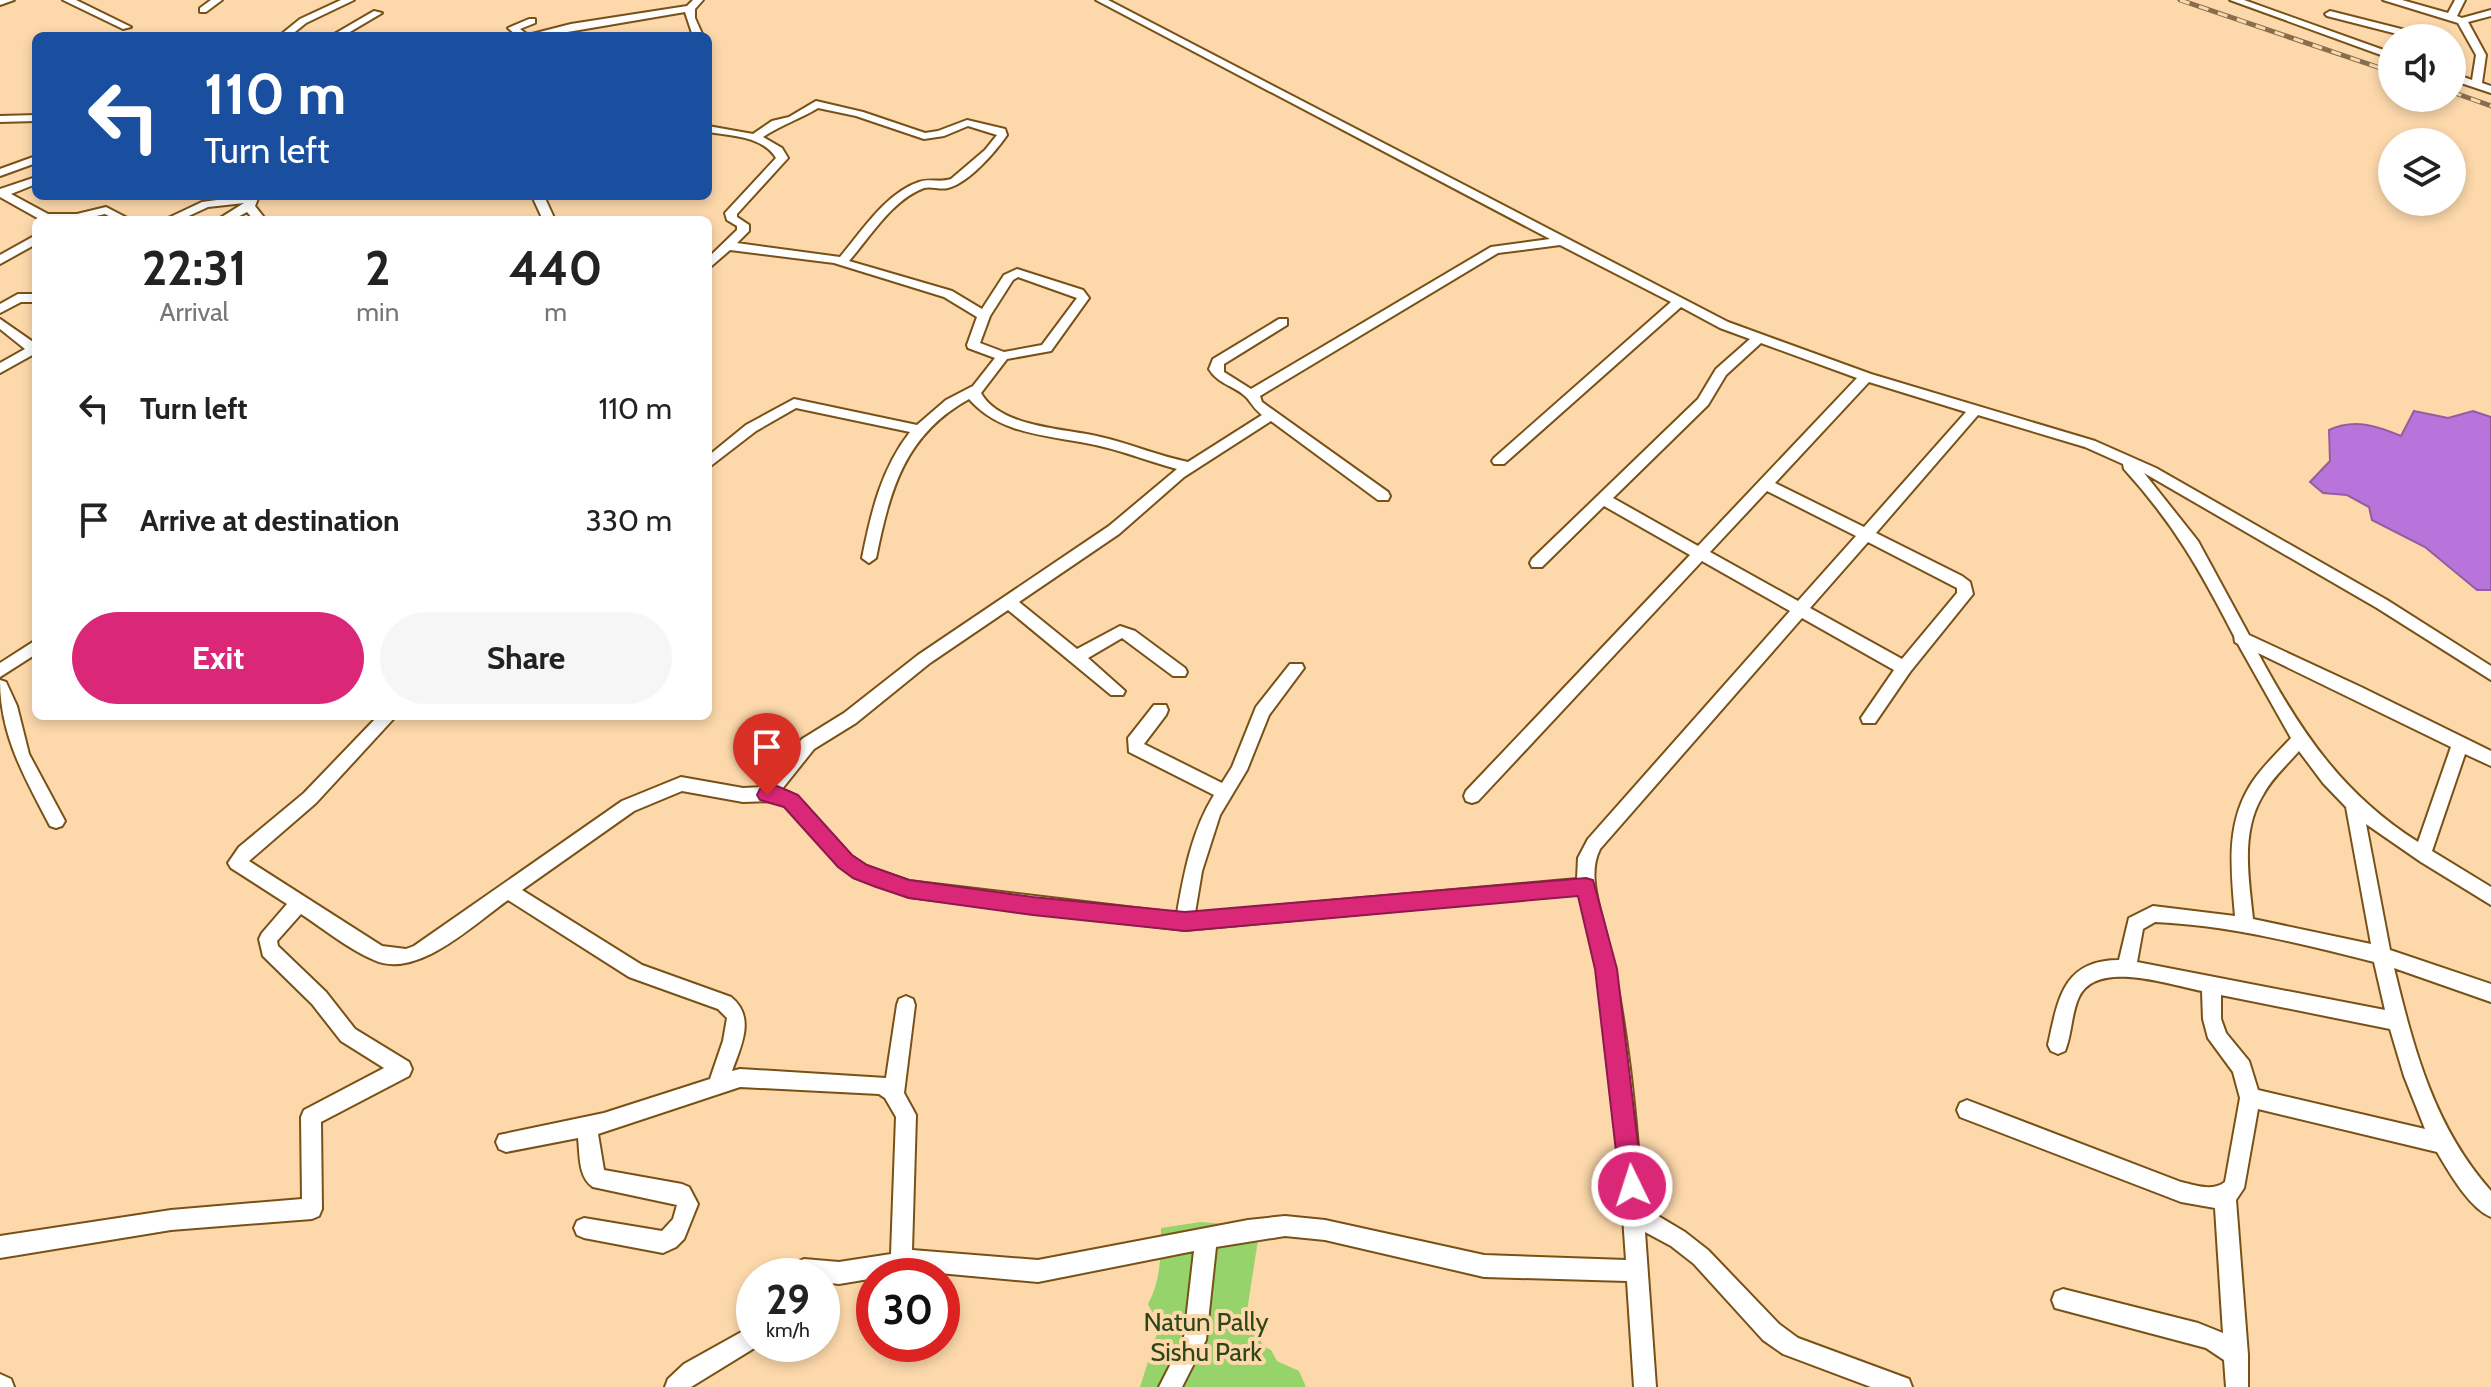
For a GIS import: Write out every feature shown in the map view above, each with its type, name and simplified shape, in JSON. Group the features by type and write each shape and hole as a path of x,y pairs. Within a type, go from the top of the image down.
{"street":[{"path":"0,2 9,0"},
{"path":"68,0 126,27"},
{"path":"203,10 217,0"},
{"path":"289,32 303,21 349,0"},
{"path":"1101,0 1678,303 1758,339 1866,377 2090,444 2151,471 2291,551 2491,674"},
{"path":"2235,0 2378,51"},
{"path":"2310,28 2330,14 2336,7 2336,0"},
{"path":"2388,0 2426,8 2462,21 2491,13"},
{"path":"2451,17 2460,0"},
{"path":"546,32 575,24 648,17 694,4"},
{"path":"694,4 690,18 696,32"},
{"path":"343,32 377,13"},
{"path":"2330,14 2378,26"},
{"path":"518,32 513,28 532,21"},
{"path":"2462,21 2481,55 2476,85"},
{"path":"2466,81 2491,90"},
{"path":"754,139 776,123 793,119 816,104 859,114 924,136 940,134 967,123 1002,132 1001,138 989,152 955,181 946,185 923,184 894,202 851,253 839,262"},
{"path":"0,119 32,118"},
{"path":"712,130 754,139 778,149 782,158 731,213 731,218 744,228 712,261"},
{"path":"0,173 32,161"},
{"path":"1,192 32,181"},
{"path":"1,192 38,216"},
{"path":"179,216 206,204 251,200"},
{"path":"229,216 251,200"},
{"path":"81,216 106,210 117,216"},
{"path":"1253,396 1495,250 1561,241"},
{"path":"0,260 32,242"},
{"path":"729,246 839,262 948,294 984,316"},
{"path":"1017,273 1083,298 1044,350 1003,356 973,345 984,316 1008,278 1017,273"},
{"path":"0,309 18,298 32,298"},
{"path":"1499,461 1678,303"},
{"path":"1283,322 1218,362 1216,369 1219,375 1253,396 1256,404 1383,496"},
{"path":"0,323 32,347"},
{"path":"1537,563 1703,402 1721,372 1758,339"},
{"path":"0,369 32,350"},
{"path":"869,558 885,486 908,443 949,404 977,389 1003,356"},
{"path":"1472,796 1866,377"},
{"path":"977,389 975,398 979,403 1014,424 1108,443 1152,459 1189,467"},
{"path":"712,460 751,428 794,403 919,430"},
{"path":"1645,1387 1627,1130 1606,969 1586,886 1587,858 1594,844 1976,409"},
{"path":"767,795 808,744 850,718 924,659 1114,530 1165,483 1271,415"},
{"path":"2122,458 2166,505 2199,556 2240,638 2299,740 2354,805 2491,897"},
{"path":"1765,484 1965,586 1965,594 1904,668 1869,718"},
{"path":"1603,499 1904,668"},
{"path":"1008,601 1117,691"},
{"path":"1076,657 1120,632 1130,635 1179,672"},
{"path":"2240,638 2491,759"},
{"path":"0,671 32,649"},
{"path":"1185,922 1196,858 1212,813 1239,770 1262,712 1296,668"},
{"path":"0,686 9,706 21,754 56,821"},
{"path":"1160,710 1136,738 1135,747 1225,792"},
{"path":"384,720 310,798 239,858 240,867 379,954 406,957 419,953 618,812 681,784 731,794 777,794 791,801 845,861 860,872 896,885 1005,902 1185,922 1586,886"},
{"path":"2245,926 2239,852 2243,818 2257,787 2299,740"},
{"path":"2423,852 2460,744"},
{"path":"2354,805 2404,1046 2443,1143 2466,1181 2491,1207"},
{"path":"508,891 636,971 724,1003 732,1009 736,1018 734,1030 718,1083"},
{"path":"0,1247 171,1220 312,1209 311,1117 402,1069 348,1035 319,998 269,950 268,939 298,904"},
{"path":"2127,968 2135,924 2153,914 2177,915 2383,955 2442,972 2491,993"},
{"path":"2058,1045 2071,989 2093,969 2105,966 2397,1021"},
{"path":"1967,1110 2181,1192 2211,1199 2225,1196 2234,1188 2250,1098 2242,1068 2218,1038 2212,1019 2211,985"},
{"path":"894,1094 906,1005"},
{"path":"506,1142 587,1127 718,1083 763,1077 881,1085 894,1094 906,1115 901,1258"},
{"path":"2250,1098 2443,1143"},
{"path":"584,1228 663,1242 672,1239 681,1227 688,1204 682,1194 600,1180 593,1175 587,1127"},
{"path":"2225,1196 2237,1387"},
{"path":"1634,1214 1664,1229 1701,1257 1771,1332 1860,1380 1901,1387"},
{"path":"960,1264 1038,1271 1265,1227 1301,1227 1484,1266 1638,1271"},
{"path":"1170,1387 1195,1340 1206,1238"},
{"path":"2063,1300 2198,1334 2237,1355"},
{"path":"676,1387 679,1381 736,1350"}],"green space":[{"name":"Natun Pally Sishu Park","path":"1201,1222 1260,1227 1247,1311 1263,1346 1271,1350 1277,1361 1299,1371 1306,1387 1140,1387 1159,1327 1148,1304 1158,1276 1161,1228"}],"shaded area":[{"path":"2414,411 2448,418 2473,411 2491,417 2491,590 2477,590 2425,547 2372,520 2369,507 2347,495 2323,493 2310,482 2330,461 2329,430 2356,424 2401,436"}],"railway":[{"path":"2180,0 2378,67"},
{"path":"2466,97 2491,106"}],"route":[{"path":"767,795 777,794 791,801 834,845 845,861 860,872 909,889 1033,906 1185,922 1586,886 1606,969 1632,1186"}]}
